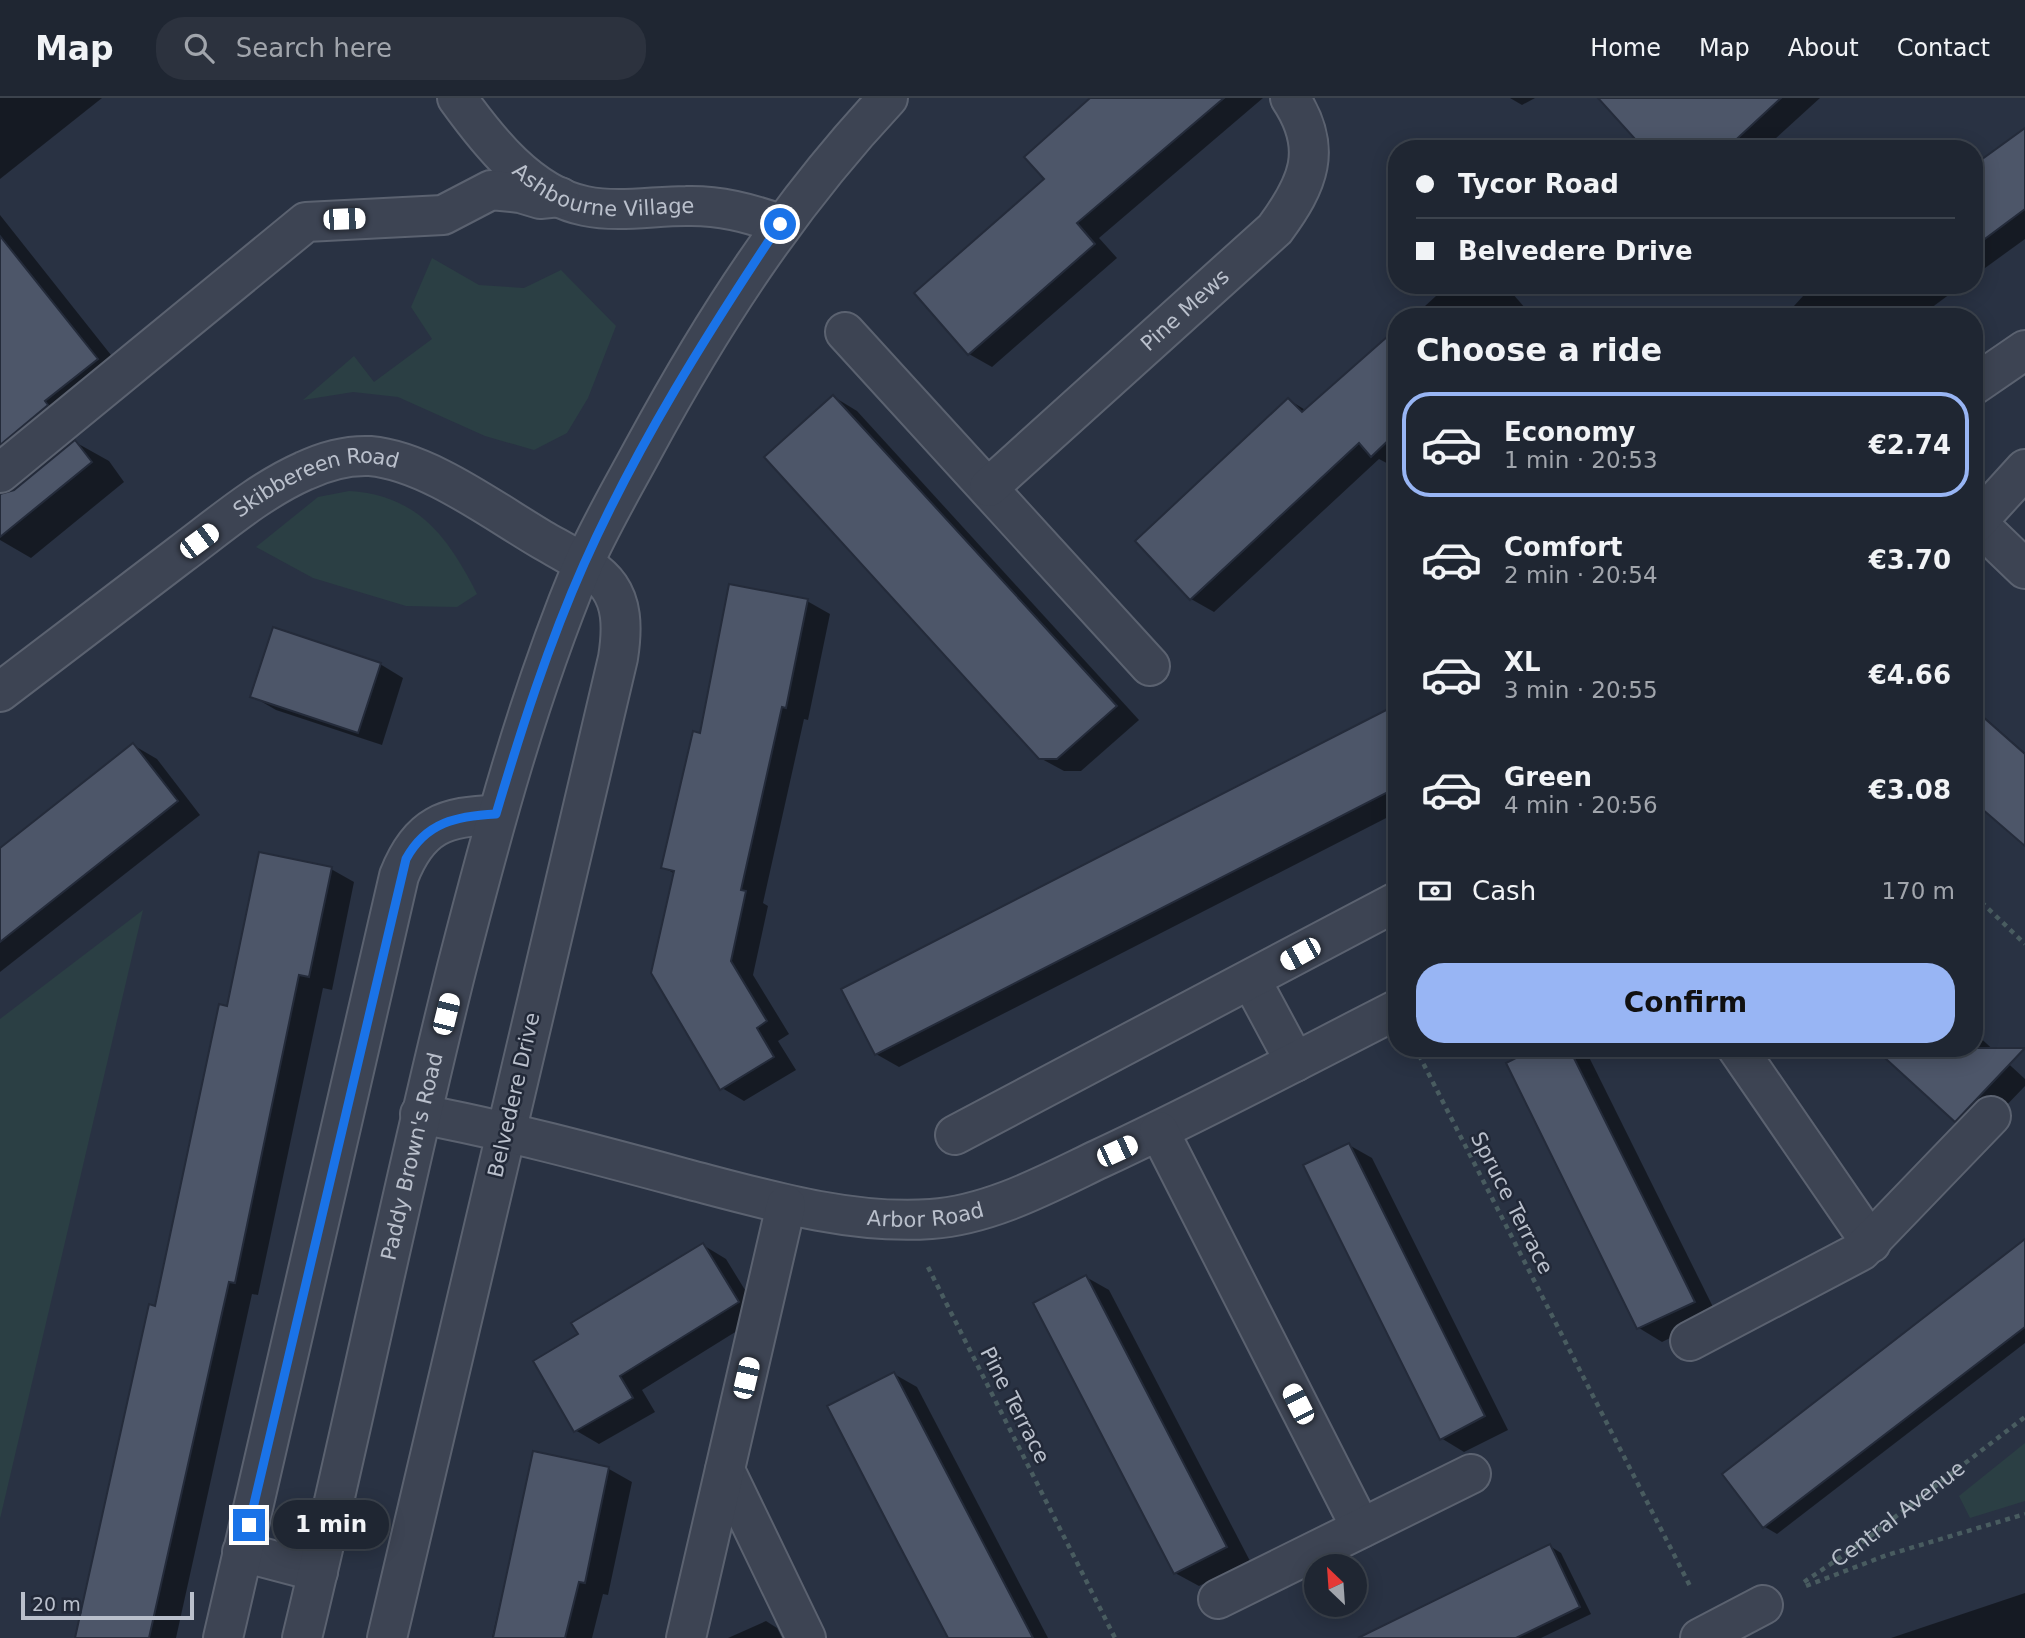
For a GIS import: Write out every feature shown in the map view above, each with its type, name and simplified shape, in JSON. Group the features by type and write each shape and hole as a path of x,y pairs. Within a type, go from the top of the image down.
{"street":[{"name":"Ashbourne Village","path":"457,98 507,158 536,183 560,197 584,206 608,209 713,206 780,224"},
{"name":"Paddy Brown's Road","path":"302,1638 420,1114 496,814 523,727 584,564 660,418 780,224 888,98"},
{"name":"Pine Mews","path":"989,487 1275,229 1303,183 1310,154 1306,128 1290,98"},
{"path":"0,472 306,222 443,215 491,190 520,193 540,199 560,197"},
{"path":"845,332 1150,666"},
{"path":"1983,379 2025,350"},
{"name":"Skibbereen Road","path":"0,692 243,507 278,485 325,462 370,456 413,467 453,487 584,564"},
{"path":"1983,515 2025,469"},
{"path":"1983,531 2025,569"},
{"name":"Belvedere Drive","path":"387,1638 621,638 621,614 615,595 599,574 584,564"},
{"path":"223,1638 399,876 415,842 427,831 453,819 496,814"},
{"path":"955,1135 1388,906"},
{"path":"1251,980 1295,1062"},
{"name":"Arbor Road","path":"420,1114 505,1131 786,1205 904,1220 932,1219 982,1209 1053,1181 1159,1131 1388,1014"},
{"path":"1743,1057 1871,1243"},
{"path":"1690,1341 1840,1264 1871,1243 1991,1116"},
{"path":"1159,1131 1361,1528"},
{"path":"686,1638 786,1205"},
{"path":"724,1470 806,1638"},
{"path":"1218,1599 1471,1474"},
{"path":"242,1552 318,1572"},
{"path":"1708,1634 1763,1605"}],"path":[{"path":"1983,904 2025,944"},
{"name":"Spruce Terrace","path":"1420,1057 1580,1372 1708,1634"},
{"name":"Pine Terrace","path":"904,1220 1115,1638"},
{"name":"Central Avenue","path":"1763,1605 1860,1544 2025,1417"},
{"name":"Central Avenue","path":"1763,1605 1887,1555 2025,1514"}],"green space":[{"path":"432,258 479,285 524,288 561,270 616,326 588,398 567,433 534,450 485,436 398,397 353,392 303,400 354,356 374,382 432,339 411,307"},
{"path":"349,491 373,494 412,510 442,537 477,594 457,607 406,606 313,578 256,547 318,497"},
{"path":"143,910 0,1519 0,1019"},
{"path":"2025,1443 2025,1501 1970,1518 1959,1496"}],"building":[{"path":"1090,98 1224,98 1077,223 1095,244 968,355 914,293 1044,179 1024,157"},
{"path":"1598,98 1781,98 1736,140 1636,140"},
{"path":"2025,128 2025,209 1983,240 1983,158"},
{"path":"0,236 98,359 45,401 48,405 0,445"},
{"path":"1388,336 1388,441 1371,457 1359,443 1190,600 1135,541 1288,398 1302,412"},
{"path":"833,395 1117,706 1057,759 1039,759 764,457"},
{"path":"75,440 92,462 0,537 0,494 14,490"},
{"path":"729,584 808,599 786,708 782,707 741,890 746,891 731,961 767,1021 757,1028 774,1057 720,1090 651,973 674,871 661,868 693,731 700,733"},
{"path":"273,627 381,663 358,733 250,697"},
{"path":"1388,709 1388,792 875,1055 841,989"},
{"path":"1983,717 2025,754 2025,846 1983,810"},
{"path":"133,743 178,801 0,942 0,848"},
{"path":"259,852 332,867 309,977 299,975 235,1283 229,1282 149,1638 75,1638 149,1304 155,1306 219,1004 227,1006"},
{"path":"1983,1048 2025,1048 1955,1122 1884,1057 1983,1057"},
{"path":"1518,1057 1573,1057 1695,1302 1637,1329 1506,1063"},
{"path":"1349,1143 1485,1416 1440,1440 1303,1165"},
{"path":"2025,1239 2025,1327 1763,1528 1722,1474"},
{"path":"703,1243 739,1302 620,1376 633,1398 574,1432 533,1361 578,1334 571,1323"},
{"path":"1086,1275 1227,1547 1174,1574 1033,1303"},
{"path":"894,1372 1033,1638 948,1638 898,1543 827,1406"},
{"path":"533,1451 609,1467 585,1583 579,1582 565,1638 493,1638"},
{"path":"1550,1544 1580,1607 1516,1638 1358,1638"}],"route":[{"path":"249,1525 399,876 415,842 427,831 453,819 496,814 523,727 584,564 660,418 713,328 780,224"}]}
